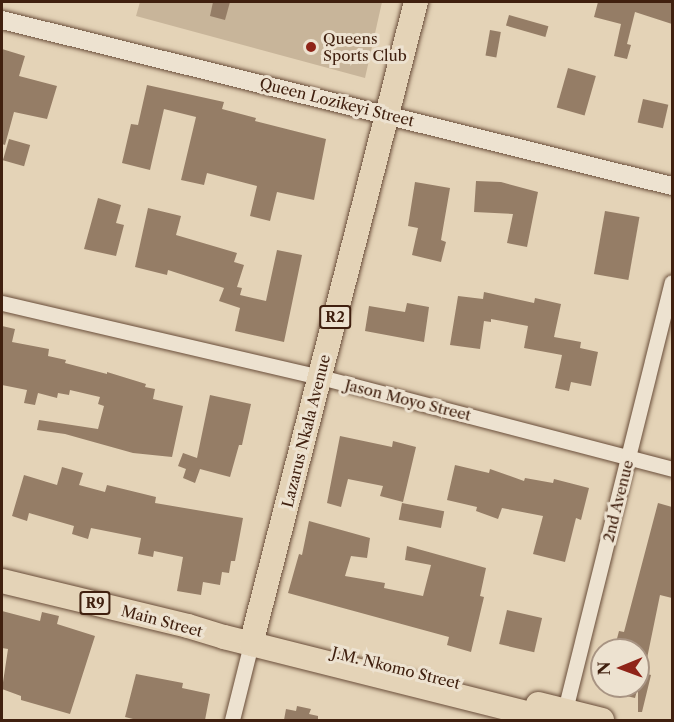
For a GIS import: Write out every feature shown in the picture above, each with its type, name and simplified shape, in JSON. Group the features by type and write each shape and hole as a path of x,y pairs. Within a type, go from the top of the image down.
{"highway":[{"name":"Lazarus Nkala Avenue","path":"253,638 416,2"},
{"name":"Main Street","path":"2,581 188,626 253,638"},
{"name":"J.M. Nkomo Street","path":"253,638 561,717 602,720"}],"street":[{"name":"Queen Lozikeyi Street","path":"2,20 672,186"},
{"name":"2nd Avenue","path":"561,717 629,458 672,282"},
{"name":"Jason Moyo Street","path":"2,303 320,378 672,469"},
{"name":"Lazarus Nkala Avenue","path":"232,720 253,638"}],"shaded area":[{"name":"Queens Sports Club","path":"140,2 382,2 365,78 136,16"}],"building":[{"path":"213,2 230,2 225,20 210,16"},
{"path":"598,2 672,2 672,24 635,12 627,44 631,45 627,59 614,56 621,24 594,17"},
{"path":"509,15 548,26 545,37 506,26"},
{"path":"490,30 501,32 496,58 485,56"},
{"path":"2,49 25,56 19,76 57,86 47,119 14,112 5,145 2,144"},
{"path":"568,68 596,76 585,115 557,107"},
{"path":"147,85 224,102 222,109 256,118 255,121 326,139 314,200 277,192 270,221 250,216 257,186 207,173 204,185 181,180 196,117 164,109 150,170 122,163 131,124 138,125"},
{"path":"643,99 668,105 663,128 638,122"},
{"path":"9,139 30,145 24,166 3,160"},
{"path":"476,181 501,182 538,192 527,247 507,243 513,214 474,212"},
{"path":"415,182 450,188 441,240 446,242 441,262 412,255 418,228 408,226"},
{"path":"98,198 121,205 116,223 124,225 116,256 84,249"},
{"path":"148,208 181,216 176,235 237,253 234,262 244,265 237,287 242,288 240,295 266,301 277,250 302,255 284,342 235,331 240,308 219,301 224,288 168,270 167,275 135,267"},
{"path":"605,211 639,217 628,280 594,274"},
{"path":"484,292 534,303 535,298 561,304 554,337 581,342 580,348 598,352 591,386 571,382 569,391 555,388 562,355 524,348 528,326 491,319 491,322 484,321 480,349 450,345 458,296 483,299"},
{"path":"407,303 429,307 424,342 365,331 369,306 405,312"},
{"path":"2,326 15,329 12,342 49,349 48,356 66,360 65,363 107,374 107,372 146,384 145,387 155,389 153,399 183,406 172,457 133,453 65,434 37,430 39,420 98,429 104,406 98,404 100,397 70,390 69,395 58,393 57,398 38,393 35,405 24,403 27,390 2,385"},
{"path":"210,395 251,404 242,445 239,445 230,477 200,469 195,483 183,478 186,469 178,466 183,453 197,458"},
{"path":"340,436 392,447 393,441 416,447 403,502 380,496 383,486 348,479 341,507 327,503"},
{"path":"455,465 489,473 490,469 524,481 525,478 553,483 554,479 589,488 581,520 576,518 565,562 533,554 543,516 502,508 498,519 476,511 477,507 447,500"},
{"path":"62,467 83,473 79,485 105,492 107,485 156,497 155,503 243,518 235,561 231,561 229,573 222,572 220,585 203,582 201,595 177,591 183,557 154,551 153,557 138,554 141,538 91,528 88,539 72,534 74,526 29,513 27,521 12,516 24,475 57,485"},
{"path":"402,503 444,511 441,528 399,520"},
{"path":"658,503 672,507 672,598 660,595 650,644 650,638 617,638 619,631 624,632"},
{"path":"309,521 370,538 367,558 351,556 345,576 385,583 384,588 423,596 431,565 405,560 407,546 486,568 480,596 484,597 471,652 447,645 449,637 288,593 299,554 302,555"},
{"path":"507,610 542,618 534,652 499,644"},
{"path":"2,611 40,621 42,612 59,616 57,624 95,636 70,714 21,700 21,696 2,689 8,649 2,648"},
{"path":"136,674 183,683 182,688 210,694 205,720 137,720 125,717"},
{"path":"638,698 645,698 642,712 638,712"},
{"path":"297,706 311,709 309,714 318,716 318,720 284,720 286,709 296,711"}],"place":[{"name":"Queens Sports Club","path":"311,47"}]}
